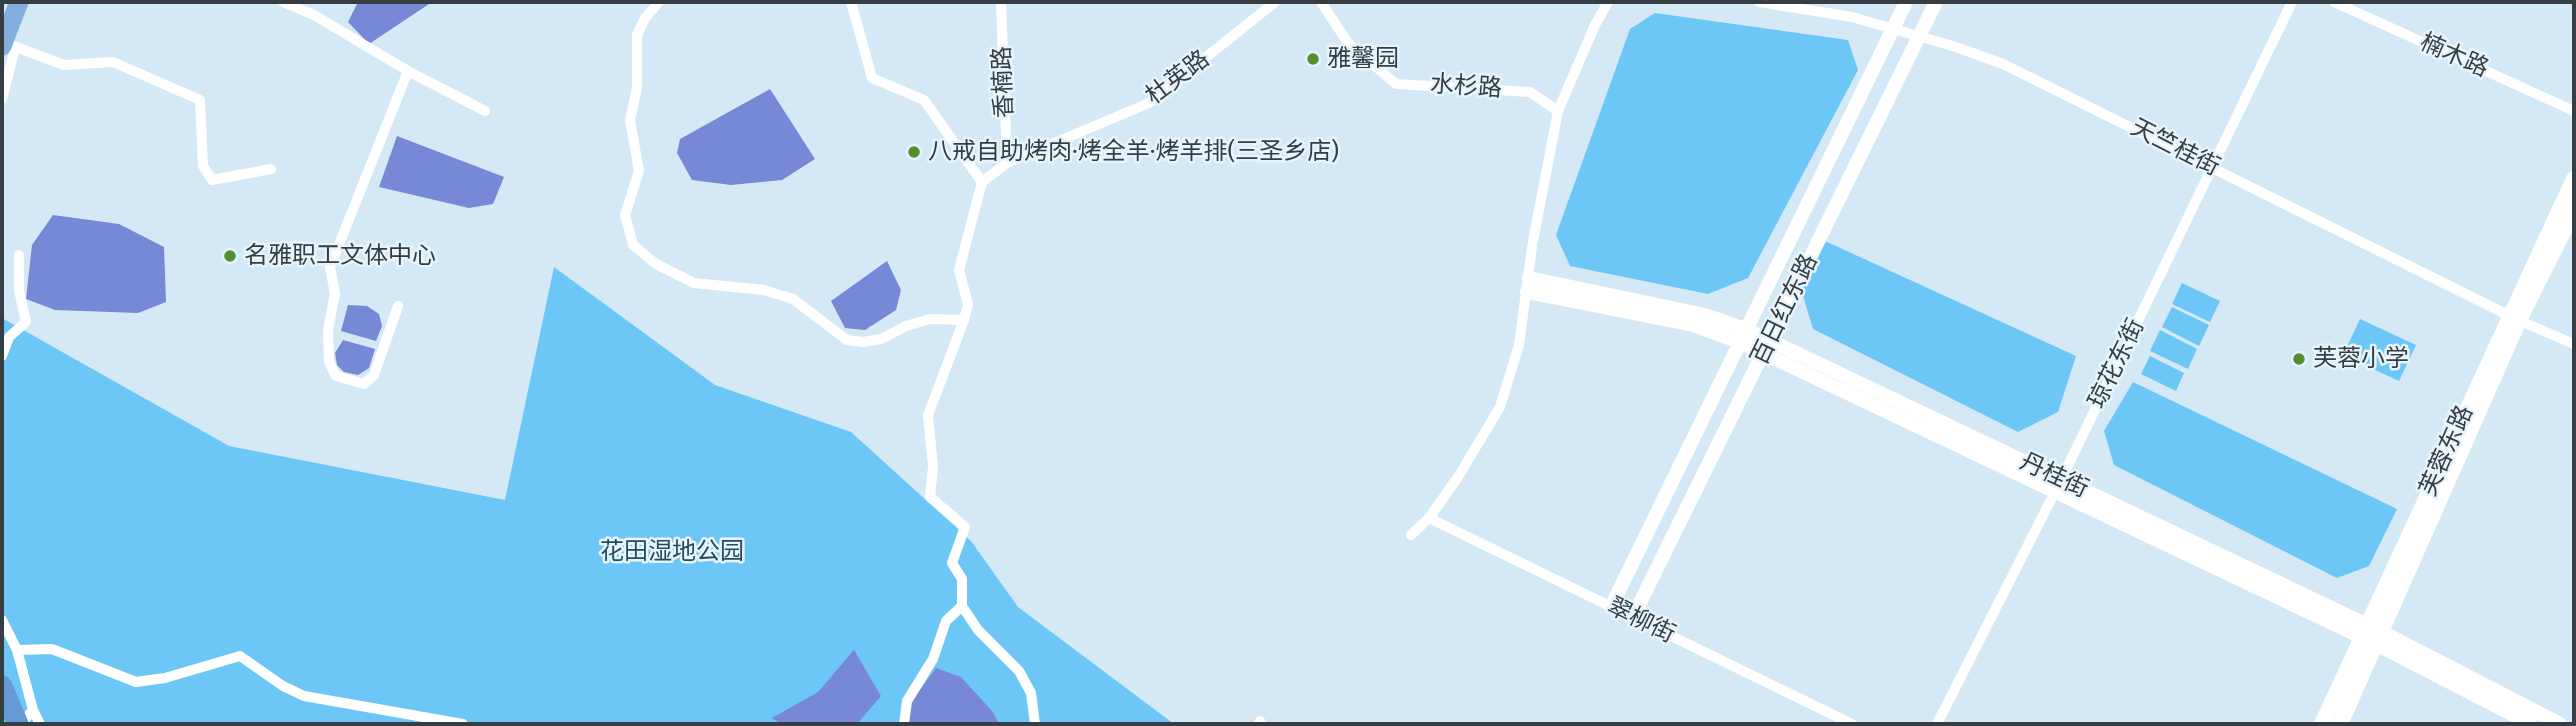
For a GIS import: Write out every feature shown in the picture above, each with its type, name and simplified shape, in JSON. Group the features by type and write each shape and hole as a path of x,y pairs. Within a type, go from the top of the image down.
{"highway":[{"path":"7,45 19,2"},
{"path":"2,686 21,717"}],"main road":[{"name":"芙蓉东路","path":"2340,724 2372,635 2574,179"},
{"name":"芙蓉东路","path":"2514,317 2574,210"},
{"name":"芙蓉东路","path":"2322,724 2372,635"}],"street":[{"path":"283,2 314,15 408,71 485,111"},
{"path":"659,2 645,18 637,35 637,88 630,120 639,171 625,215 634,246 656,264 694,283 764,290 793,299 847,340 863,342 881,339 906,326 930,319 964,320"},
{"path":"851,2 873,78 924,100 982,181 959,270 968,304 929,415 933,466 930,498 965,527 953,563 962,579 962,606 978,630 1019,671 1031,694 1035,724"},
{"name":"香楠路","path":"1000,2 1007,163"},
{"name":"杜英路","path":"982,181 1007,163 1149,103 1275,2"},
{"name":"水杉路","path":"1321,2 1348,43 1396,84 1530,92 1558,111"},
{"path":"1411,535 1429,517 1464,468 1500,407 1519,345 1533,244 1558,111 1595,24 1608,2"},
{"name":"天竺桂街","path":"1759,2 1852,17 2003,64 2514,317 2574,344"},
{"name":"百日红东路","path":"1611,607 1745,337 1906,2"},
{"name":"百日红东路","path":"1633,617 1936,2"},
{"name":"琼花东街","path":"1937,724 2058,486 2292,2"},
{"name":"楠木路","path":"2334,2 2574,111"},
{"path":"2,99 7,45 64,65 113,62 200,100 203,166 212,180 271,169"},
{"path":"398,306 374,375 364,384 336,376 329,362 328,330 335,294 330,267 408,71"},
{"path":"2,356 9,337 26,322 19,291 19,255"},
{"name":"丹桂街","path":"1528,285 1705,315 1745,337 2560,724"},
{"name":"翠柳街","path":"1429,517 1852,724"},
{"path":"904,724 907,701 933,659 946,621 962,606"},
{"path":"2,620 17,650 21,717 40,724"},
{"name":"丹桂街","path":"2372,635 2532,724"},
{"path":"17,650 52,649 136,682 165,678 240,656 283,686 304,696 463,724"}],"green space":[{"path":"1655,13 1848,40 1858,70 1748,278 1708,294 1570,266 1556,235 1630,29"},
{"path":"1814,236 2076,356 2058,412 2018,432 1813,329 1795,269"},
{"name":"花田湿地公园","path":"554,267 715,385 851,432 971,541 1018,607 1174,724 2,724 2,318 229,446 505,500"},
{"path":"2182,283 2220,301 2210,322 2172,304"},
{"path":"2172,307 2209,325 2199,346 2162,327"},
{"path":"2360,319 2416,345 2399,381 2343,355"},
{"path":"2160,330 2197,349 2188,369 2150,351"},
{"path":"2150,356 2184,373 2176,391 2141,374"},
{"path":"2133,382 2397,509 2369,566 2337,578 2114,465 2104,431"}],"shaded area":[{"path":"358,2 432,2 369,44 348,22"},
{"path":"770,89 815,159 782,180 731,185 692,180 677,153 680,139"},
{"path":"397,136 504,177 493,204 469,208 379,187"},
{"path":"53,215 119,224 164,247 166,302 138,313 55,310 26,299 32,245"},
{"path":"887,261 901,290 896,310 865,330 845,328 831,301"},
{"path":"348,305 367,306 379,314 382,326 376,341 341,331"},
{"path":"343,340 375,349 369,368 358,375 344,372 337,365 335,353"},
{"path":"854,650 881,696 857,724 781,724 772,718 818,692"},
{"path":"936,668 961,677 993,712 999,724 911,724 907,720 911,702"}],"place":[{"name":"雅馨园","path":"1313,59"},
{"name":"八戒自助烤肉·烤全羊·烤羊排(三圣乡店)","path":"914,152"},
{"name":"名雅职工文体中心","path":"230,256"},
{"name":"芙蓉小学","path":"2299,359"}]}
